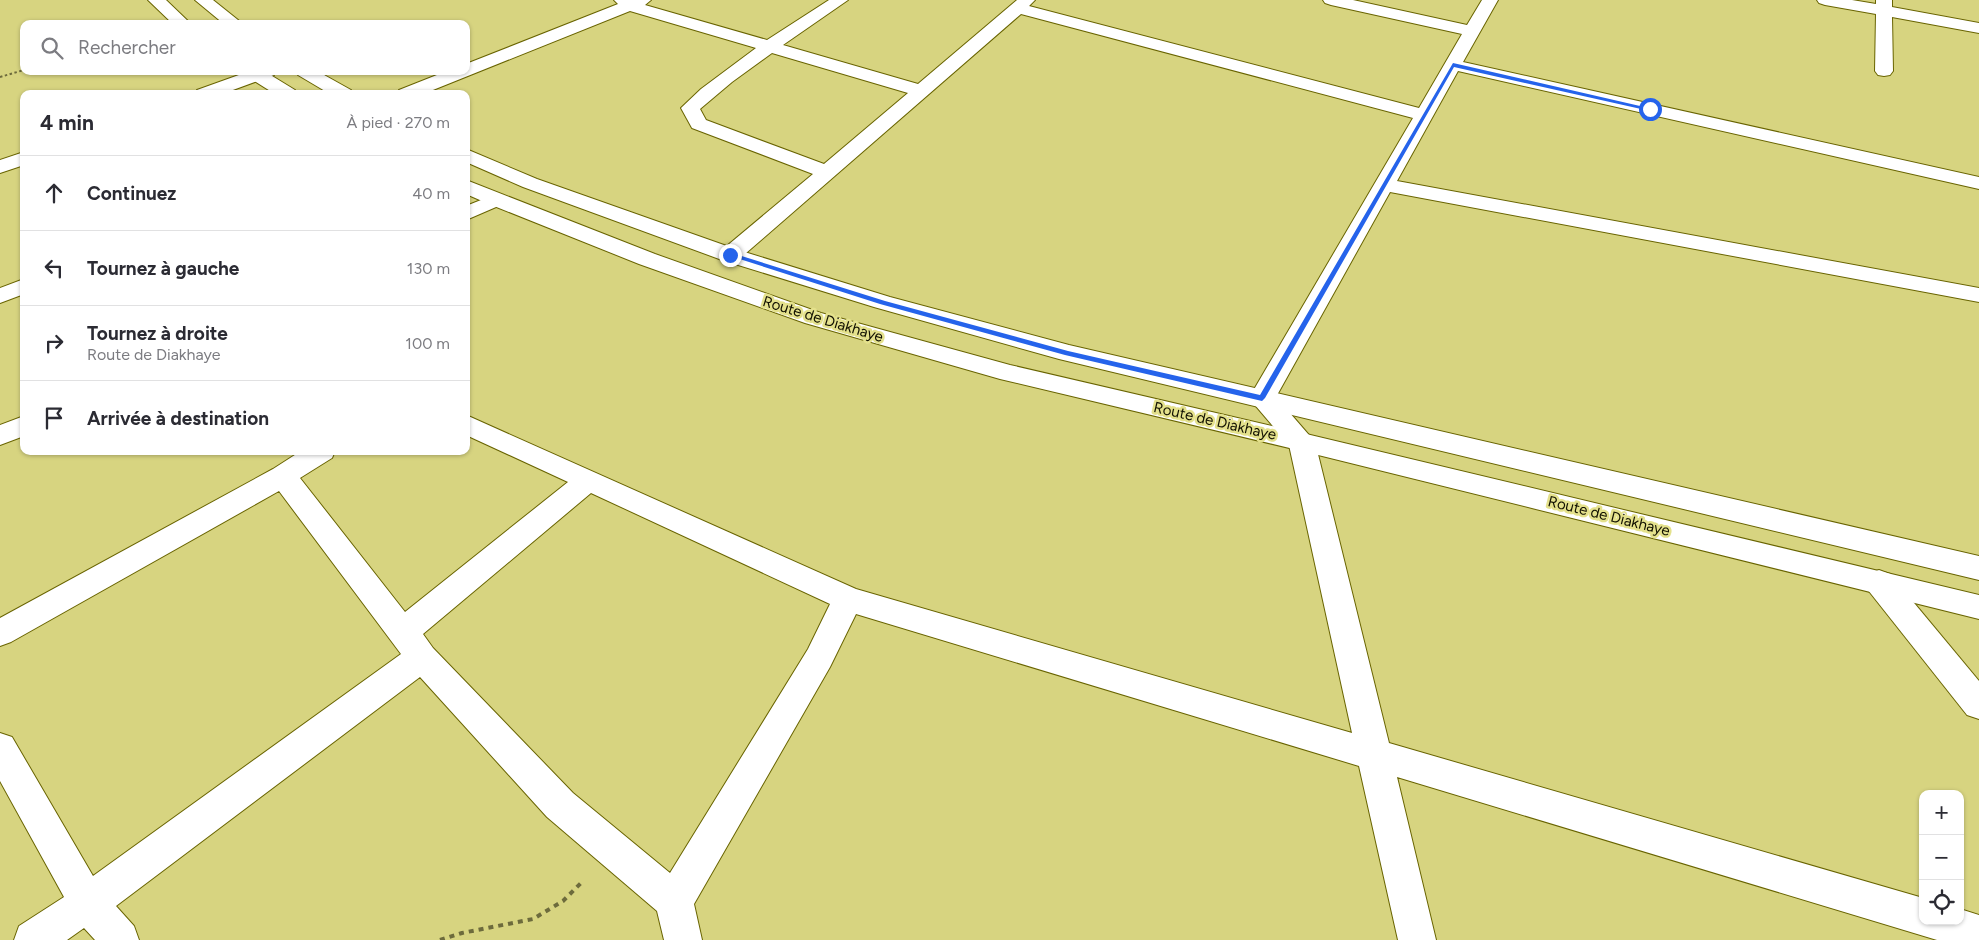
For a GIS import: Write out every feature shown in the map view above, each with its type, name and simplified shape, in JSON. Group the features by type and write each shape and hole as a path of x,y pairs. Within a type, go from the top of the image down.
{"street":[{"path":"156,0 178,20"},
{"path":"203,0 230,20"},
{"path":"827,172 699,124 690,108 707,92 770,46 840,0"},
{"path":"1331,0 1472,31"},
{"path":"1262,398 1490,0"},
{"path":"1825,0 1884,5 1979,28"},
{"path":"470,69 632,2 921,91"},
{"path":"730,255 1022,4 1424,115"},
{"path":"1884,5 1884,71"},
{"path":"1453,65 1979,184"},
{"path":"214,90 253,75"},
{"path":"261,75 282,90"},
{"path":"311,75 337,90"},
{"path":"416,90 455,75"},
{"path":"470,157 530,183 730,255 882,302 1068,353 1979,568"},
{"path":"0,166 20,159"},
{"path":"1384,186 1979,295"},
{"name":"Route de Diakhaye","path":"470,188 496,200 647,259 814,318 1009,373 1302,442 1979,607"},
{"path":"470,212 496,200"},
{"path":"0,296 20,288"},
{"path":"1262,398 1302,442 1417,940"},
{"path":"470,426 848,599 1919,916"},
{"path":"0,633 283,476 316,455"},
{"path":"283,476 413,644 560,805 674,901 683,940"},
{"path":"32,940 88,903 413,644 589,480"},
{"path":"1879,582 1979,704"},
{"path":"674,901 819,658 848,599"},
{"path":"0,748 88,903 120,940"},
{"path":"1950,925 1979,934"}],"path":[{"path":"0,77 20,71"},
{"path":"440,940 462,933 533,919 563,901 614,851"}],"route":[{"path":"730,255 882,302 1068,353 1262,398 1453,65 1650,109"}]}
